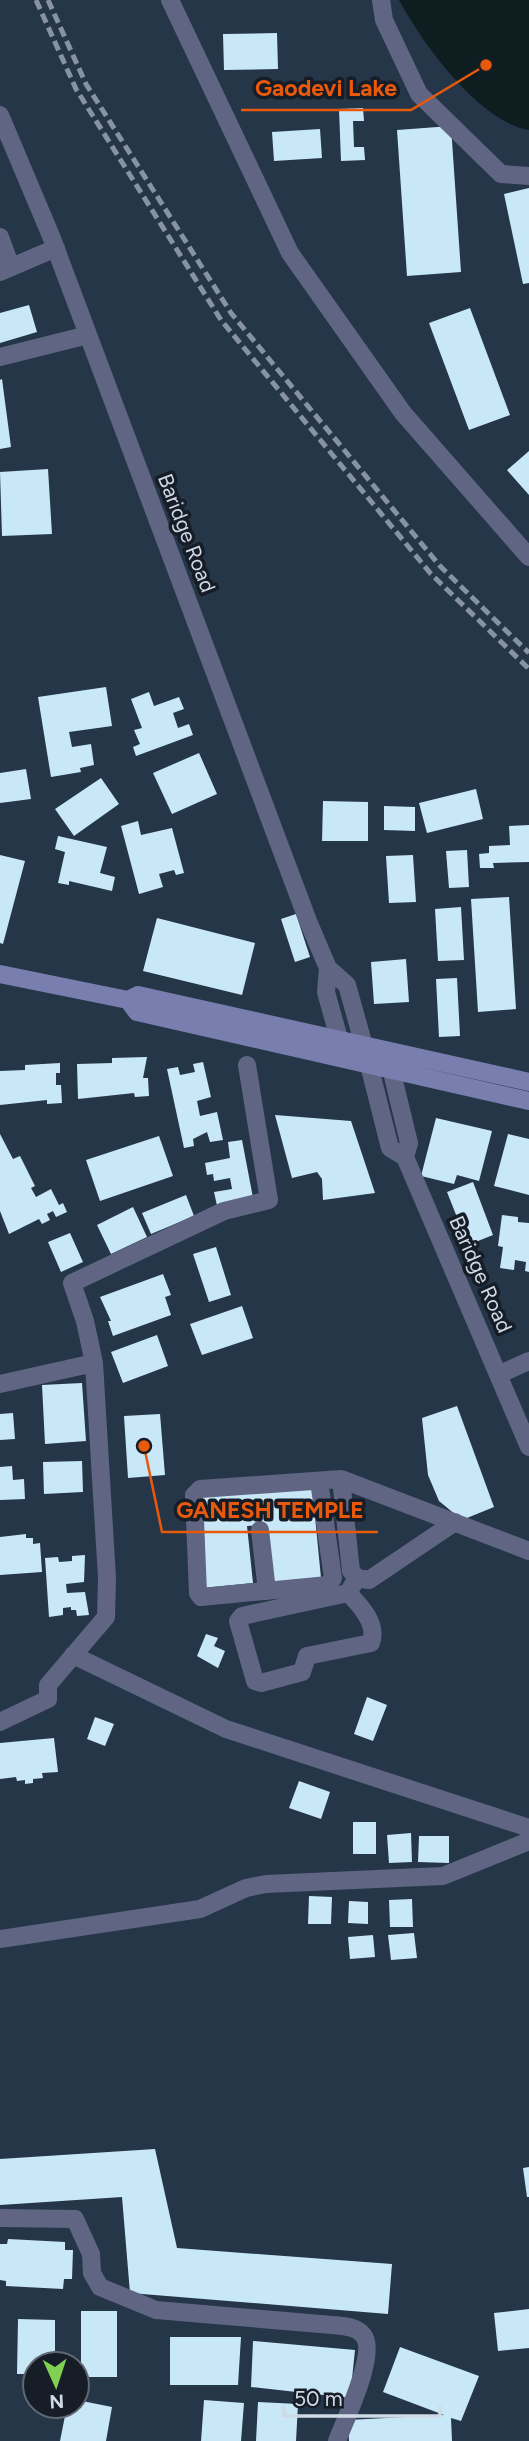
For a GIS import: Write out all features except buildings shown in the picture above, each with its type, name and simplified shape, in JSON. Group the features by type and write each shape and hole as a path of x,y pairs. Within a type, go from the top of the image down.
{"main road":[{"path":"0,974 128,1000 138,995 529,1082"},
{"path":"128,1000 137,1012 346,1062 529,1101"}],"street":[{"path":"170,0 290,253 403,413 529,556"},
{"path":"381,0 384,20 419,94 500,174 529,176"},
{"name":"Baridge Road","path":"0,115 56,248 328,968"},
{"path":"0,237 5,270 56,248"},
{"path":"0,357 88,335"},
{"path":"328,968 326,992 346,1062"},
{"path":"328,968 347,985 390,1148 405,1157 409,1143 387,1051"},
{"path":"0,1722 48,1699 48,1685 106,1617 94,1363 72,1283 224,1211 269,1200 247,1065"},
{"name":"Baridge Road","path":"405,1157 529,1447"},
{"path":"500,1374 529,1361"},
{"path":"0,1384 94,1363"},
{"path":"341,1479 353,1585 368,1618 373,1637 371,1643 307,1656 302,1672 261,1683 255,1681 238,1621 242,1616 353,1585 369,1580 455,1522"},
{"path":"319,1481 333,1578 328,1585 201,1597 198,1593 194,1495 200,1489 341,1479 529,1551"},
{"path":"260,1530 267,1591"},
{"path":"74,1655 226,1730 529,1828"},
{"path":"0,1939 200,1909 246,1888 266,1884 443,1876 529,1840"},
{"path":"0,2218 75,2219 91,2254 92,2273 100,2287 156,2310 351,2327 363,2334 368,2344 365,2366 337,2441"}],"shaded area":[{"path":"399,0 529,0 529,130 510,124 472,97 437,58"}],"railway":[{"path":"36,0 76,89 221,320 431,574 529,669"},
{"path":"48,0 86,84 231,313 440,566 529,653"}],"place":[{"name":"Gaodevi Lake","path":"486,65"},
{"name":"GANESH TEMPLE","path":"144,1446"}]}
